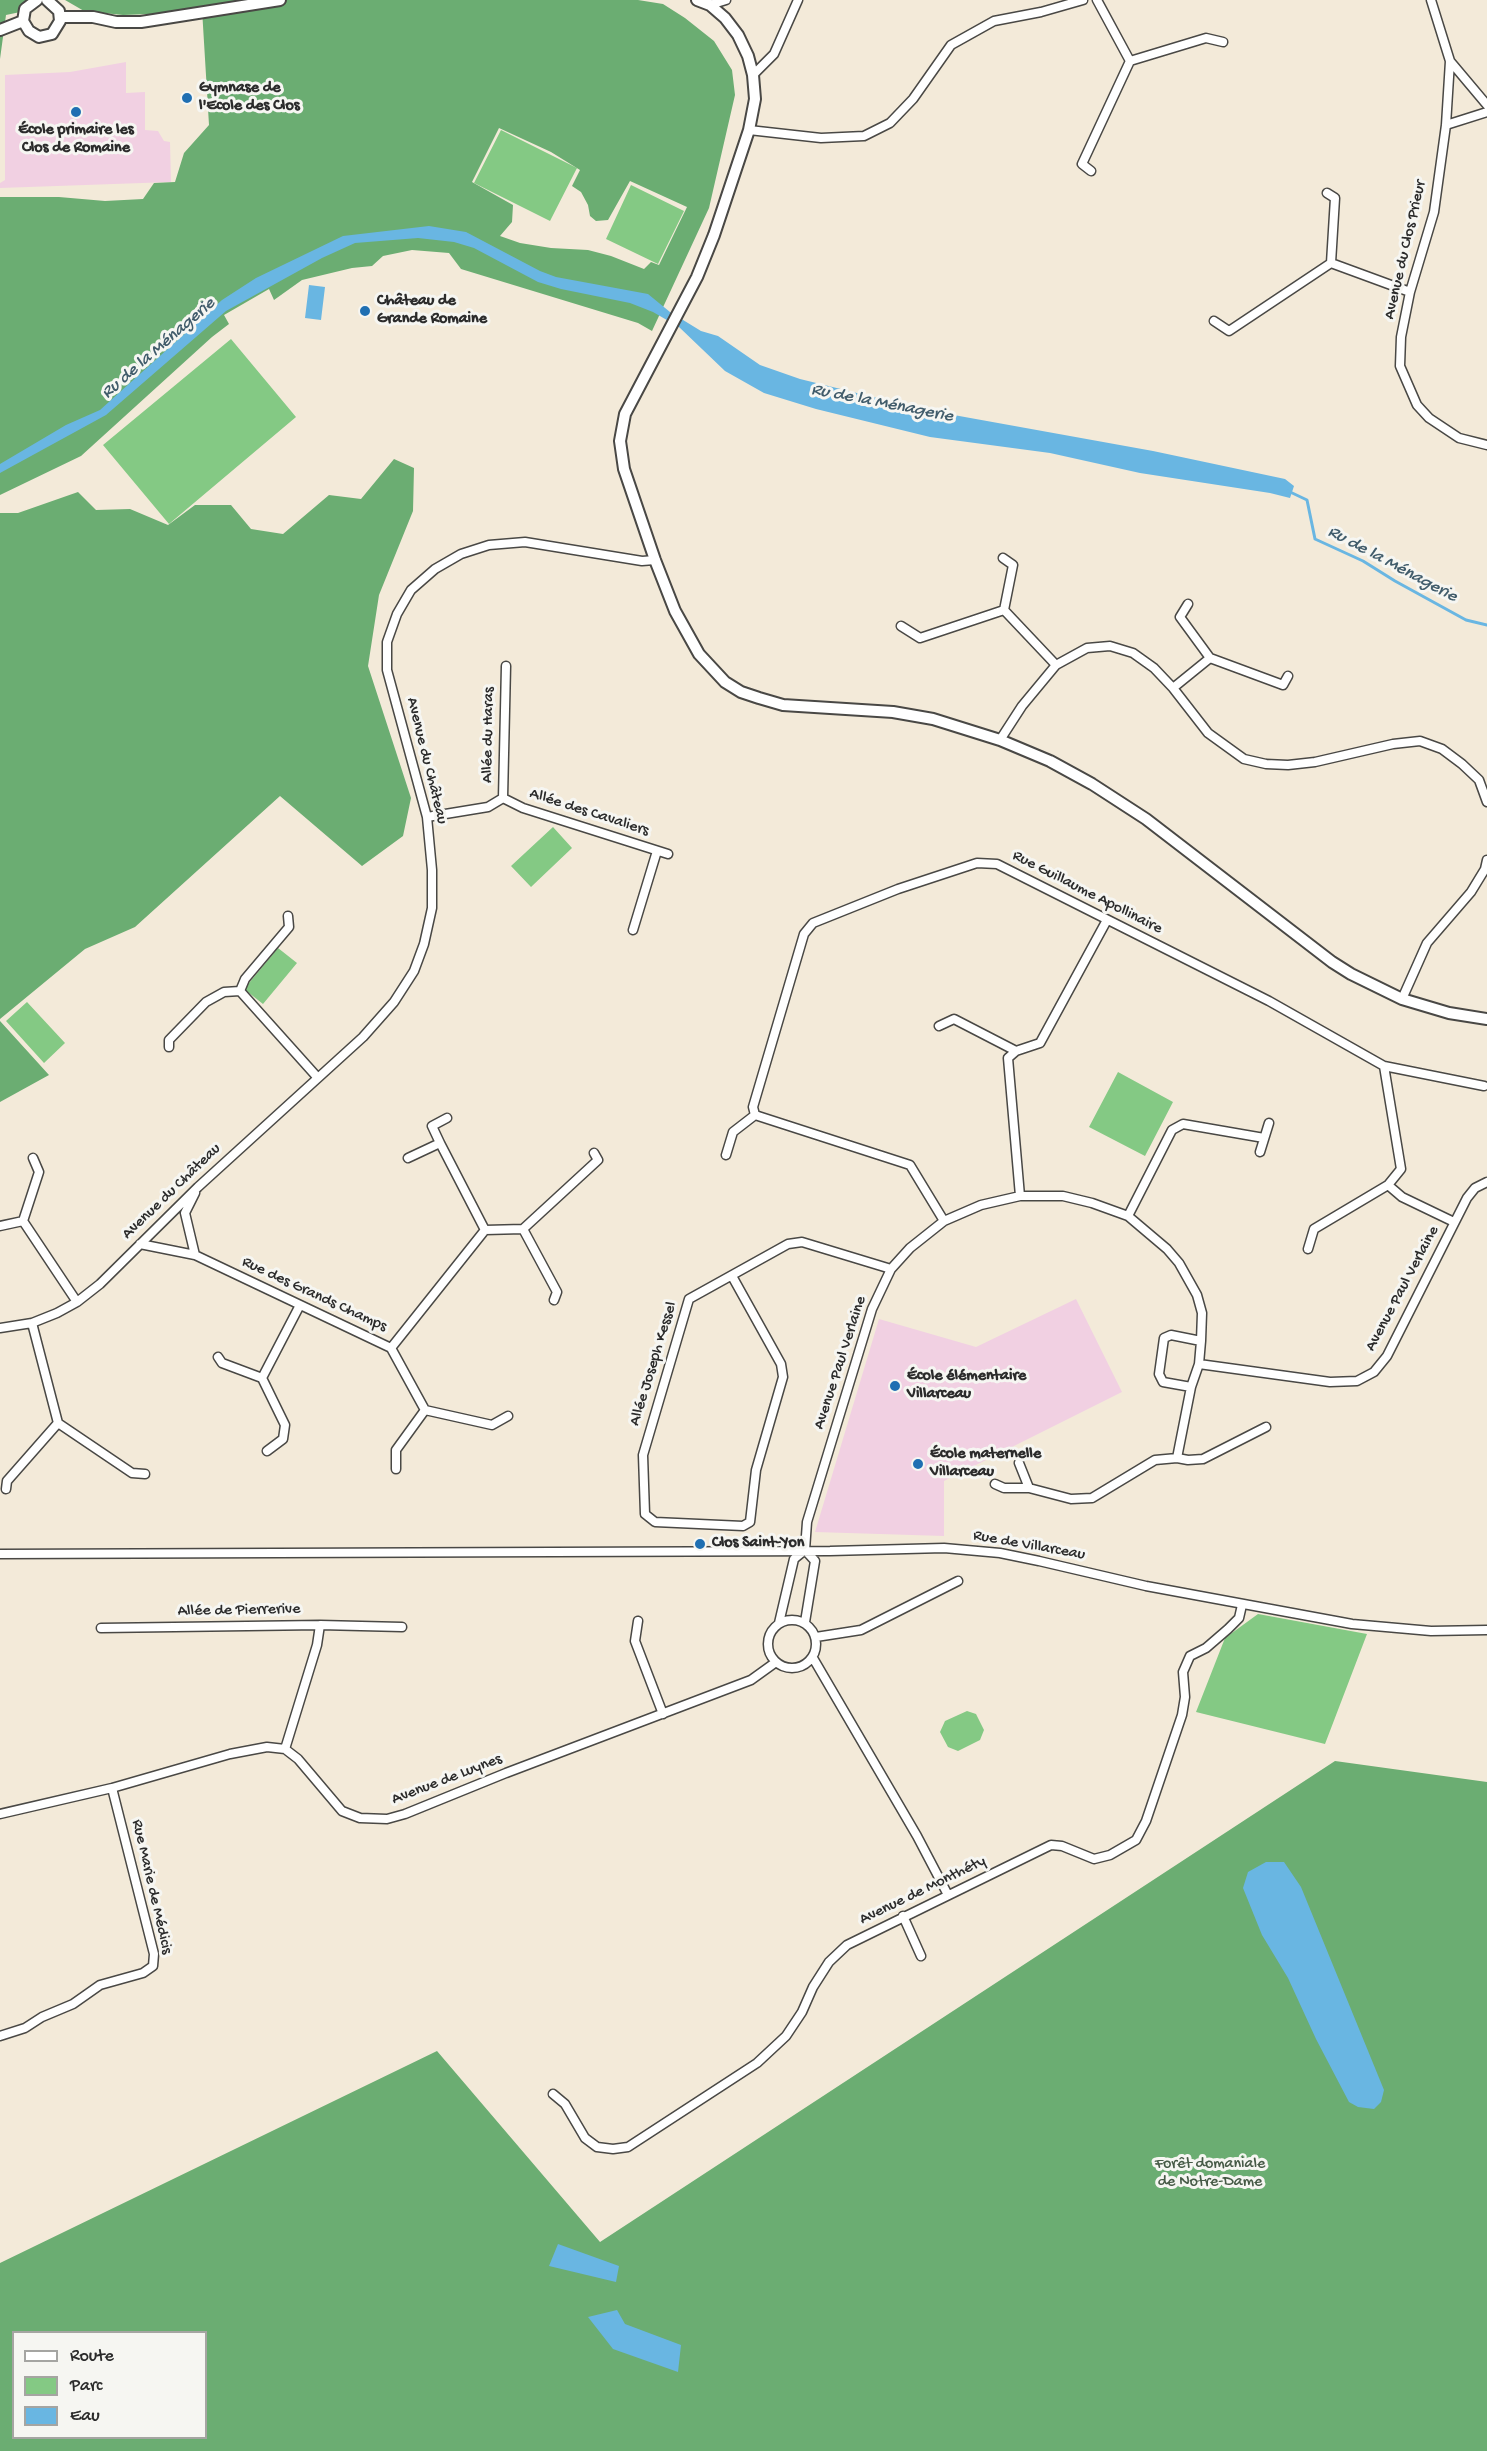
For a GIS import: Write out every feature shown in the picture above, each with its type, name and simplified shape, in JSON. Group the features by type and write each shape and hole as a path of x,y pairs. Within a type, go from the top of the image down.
{"street":[{"path":"37,0 25,9 23,21 28,31 34,35 46,37 56,30 61,16 56,6 47,0"},
{"path":"61,16 93,17 116,22 141,22 280,0"},
{"path":"697,0 710,5 725,18 738,35 748,56 753,75 755,99 749,130 714,235 697,277 625,414 620,441 624,470 655,560 675,611 699,654 725,682 741,692 783,705 893,712 933,719 1000,740 1050,761 1120,801 1332,962 1378,989 1402,999 1449,1013 1487,1019"},
{"path":"710,5 726,0"},
{"path":"753,75 774,54 798,0"},
{"path":"749,130 821,138 864,136 890,123 932,74 951,45 994,21 1041,12 1083,0"},
{"path":"1097,0 1130,61"},
{"name":"Avenue du Clos Prieur","path":"1431,0 1450,61 1446,125 1434,212 1410,292 1401,337 1400,366 1417,405 1429,418 1459,438 1487,445"},
{"path":"0,30 23,21"},
{"path":"1091,171 1082,164 1130,61 1206,38 1223,42"},
{"name":"Avenue du Clos Prieur","path":"1450,61 1487,105"},
{"path":"1446,125 1487,112"},
{"path":"1327,193 1335,198 1331,263"},
{"path":"1331,263 1410,292"},
{"path":"1214,321 1229,332 1331,263"},
{"name":"Avenue du Château","path":"0,1328 32,1323 57,1313 77,1302 100,1284 198,1187 371,1028 394,1002 414,971 424,944 432,908 432,870 427,817 387,670 387,642 397,614 411,590 435,569 461,554 489,545 525,542 642,561 655,560"},
{"path":"1002,558 1013,565 1004,610"},
{"path":"1188,604 1180,617 1210,658 1283,685 1288,676"},
{"path":"901,626 920,638 1004,610"},
{"path":"1004,610 1056,665"},
{"path":"1000,740 1022,706 1056,665 1087,648 1110,646 1133,653 1154,668 1173,688 1208,733 1244,759 1266,764 1297,764 1393,744 1420,741 1442,749 1462,764 1479,780 1487,802"},
{"path":"1173,688 1210,658"},
{"name":"Allée du Haras","path":"427,817 488,807 503,798 506,666"},
{"name":"Allée des Cavaliers","path":"503,798 523,808 668,854"},
{"path":"633,930 657,851"},
{"path":"1402,999 1427,943 1471,892 1486,869 1487,860"},
{"name":"Rue Guillaume Apollinaire","path":"755,1115 753,1107 804,934 813,923 898,889 977,863 997,864 1269,1001 1384,1066 1484,1086"},
{"path":"240,991 245,979 289,927 288,916"},
{"path":"1020,1196 1008,1058 1016,1051 1041,1043 1107,920"},
{"path":"240,991 318,1078"},
{"path":"169,1047 169,1040 206,1002 224,992 240,991"},
{"path":"939,1026 954,1019 1016,1051"},
{"path":"1308,1250 1314,1229 1388,1185 1401,1169 1384,1066"},
{"path":"726,1155 733,1132 755,1115 910,1165 944,1221"},
{"path":"447,1118 432,1126 485,1230 523,1229 598,1160 594,1153"},
{"path":"1128,1216 1172,1130 1183,1124 1264,1138"},
{"path":"1260,1152 1269,1124"},
{"path":"408,1158 440,1143"},
{"path":"23,1221 39,1172 33,1158"},
{"name":"Avenue Paul Verlaine","path":"805,1550 807,1522 872,1309 891,1269 909,1248 944,1221 981,1205 1020,1196 1063,1196 1092,1203 1128,1216 1148,1231 1179,1263 1197,1295 1202,1313 1199,1364 1330,1382 1357,1381 1374,1372 1387,1356 1454,1222 1475,1188 1487,1182"},
{"path":"1388,1185 1402,1197 1454,1222"},
{"path":"195,1255 184,1214 198,1187"},
{"path":"0,1226 23,1221"},
{"path":"23,1221 77,1302"},
{"path":"523,1229 557,1292 554,1300"},
{"name":"Rue des Grands Champs","path":"140,1244 195,1255 391,1348 485,1230"},
{"name":"Allée Joseph Kessel","path":"732,1276 782,1364 783,1377 756,1470 750,1522 743,1526 655,1522 645,1514 645,1444 689,1299 788,1244 802,1242 891,1269"},
{"path":"262,1378 300,1305"},
{"path":"32,1323 58,1423 132,1473 145,1474"},
{"path":"1191,1387 1163,1382 1159,1374 1164,1338 1171,1335 1201,1341"},
{"path":"391,1348 425,1410 492,1425 508,1416"},
{"path":"218,1357 222,1363 262,1378 285,1425 283,1439 267,1451"},
{"path":"1177,1458 1191,1387 1199,1364"},
{"path":"396,1469 396,1450 425,1410"},
{"path":"6,1489 7,1481 58,1423"},
{"path":"995,1484 1004,1488 1029,1488 1071,1499 1092,1498 1155,1460 1203,1459 1266,1427"},
{"path":"1018,1464 1029,1488"},
{"name":"Rue de Villarceau","path":"0,1554 944,1548 999,1553 1242,1605 1395,1629 1487,1630"},
{"path":"779,1623 792,1619 805,1622 816,1637 816,1650 813,1658 796,1668 782,1666 776,1662 768,1649 770,1634 779,1623 795,1559 805,1550 814,1561 805,1622"},
{"path":"816,1637 861,1630 958,1581"},
{"name":"Avenue de Monthéty","path":"553,2094 566,2104 585,2138 597,2147 613,2149 628,2147 757,2063 791,2028 829,1962 847,1945 1051,1845 1062,1846 1094,1859 1110,1855 1137,1840 1146,1821 1182,1715 1185,1697 1183,1672 1190,1656 1206,1648 1228,1629 1239,1618 1242,1605"},
{"path":"638,1621 635,1641 663,1714"},
{"path":"320,1625 402,1627"},
{"name":"Allée de Pierrerive","path":"101,1628 320,1625 317,1645 285,1749"},
{"path":"813,1658 917,1836 948,1895"},
{"name":"Avenue de Luynes","path":"285,1749 298,1759 342,1811 360,1818 387,1819 751,1680 776,1662"},
{"path":"0,1814 112,1788 254,1749 267,1747 285,1749"},
{"name":"Rue Marie de Médicis","path":"0,2036 25,2028 42,2017 73,2004 100,1985 143,1973 153,1966 154,1954 112,1788"},
{"path":"903,1916 921,1956"}],"shaded area":[{"name":"École primaire les Clos de Romaine","path":"126,62 126,93 145,92 145,130 158,131 164,141 170,142 171,182 0,188 0,183 5,180 5,75 70,72"},
{"path":"1076,1299 1122,1392 944,1481 944,1536 815,1532 879,1319 976,1347"}],"green space":[{"path":"0,0 28,0 25,11 6,15 0,59"},
{"path":"65,0 638,0 663,4 714,41 732,70 735,95 709,208 652,331 638,323 461,269 449,253 412,250 383,256 372,266 352,268 302,280 274,300 269,289 224,315 229,324 81,456 0,495 0,197 59,197 105,201 143,199 154,183 175,182 184,153 209,125 202,9 197,7 176,13 123,15 84,11","holes":["499,128 551,152 580,170 572,186 581,192 588,205 590,216 596,221 608,220 630,181 687,207 659,265 651,262 644,269 588,250 551,248 520,243 500,236 512,222 513,205 472,182"]},
{"path":"501,130 577,168 550,221 474,183"},
{"path":"631,185 684,211 658,264 606,239"},
{"path":"231,339 296,417 169,524 103,445"},
{"path":"394,459 414,468 413,511 379,595 368,666 411,798 403,836 362,866 280,796 135,927 85,949 0,1019 0,513 18,513 78,492 96,510 130,509 168,525 195,505 231,505 251,529 283,534 329,495 361,499"},
{"path":"553,827 572,848 531,887 511,866"},
{"path":"278,948 297,963 263,1004 244,989"},
{"path":"27,1002 65,1043 44,1063 6,1021"},
{"path":"0,1021 49,1075 0,1102"},
{"path":"1118,1072 1173,1102 1145,1156 1089,1127"},
{"path":"1258,1614 1367,1634 1325,1744 1196,1712 1225,1638"},
{"path":"967,1711 976,1714 984,1730 980,1740 958,1751 948,1747 940,1732 945,1721"},
{"name":"Forêt domaniale de Notre-Dame","path":"1335,1761 1487,1782 1487,2451 0,2451 0,2263 437,2051 600,2242"}],"water":[{"path":"429,226 466,232 556,277 648,294 670,312 701,331 718,336 760,365 800,379 926,410 1153,451 1285,479 1294,486 1290,498 1140,473 1050,453 930,437 816,409 764,393 725,371 679,327 653,312 630,303 538,282 474,248 454,242 418,238 355,243 322,258 226,311 106,415 0,473 0,464 66,425 100,410 222,300 256,278 343,236"},
{"path":"309,285 325,287 321,320 305,318"},
{"path":"1266,1862 1284,1862 1301,1887 1384,2090 1381,2102 1374,2109 1358,2107 1349,2102 1316,2039 1288,1978 1262,1935 1243,1888 1248,1872"},
{"path":"558,2244 619,2266 616,2282 549,2266"},
{"path":"617,2310 625,2324 681,2345 678,2372 613,2349 588,2317"}],"waterway":[{"name":"Ru de la Ménagerie","path":"1288,491 1307,500 1315,539 1363,561 1466,620 1487,625"}],"place":[{"name":"Gymnase de l'Ecole des Clos","path":"187,98"},
{"name":"École primaire les Clos de Romaine","path":"76,112"},
{"name":"Château de Grande Romaine","path":"365,311"},
{"name":"École élémentaire Villarceau","path":"895,1386"},
{"name":"École maternelle Villarceau","path":"918,1464"},
{"name":"Clos Saint-Yon","path":"700,1544"}]}
